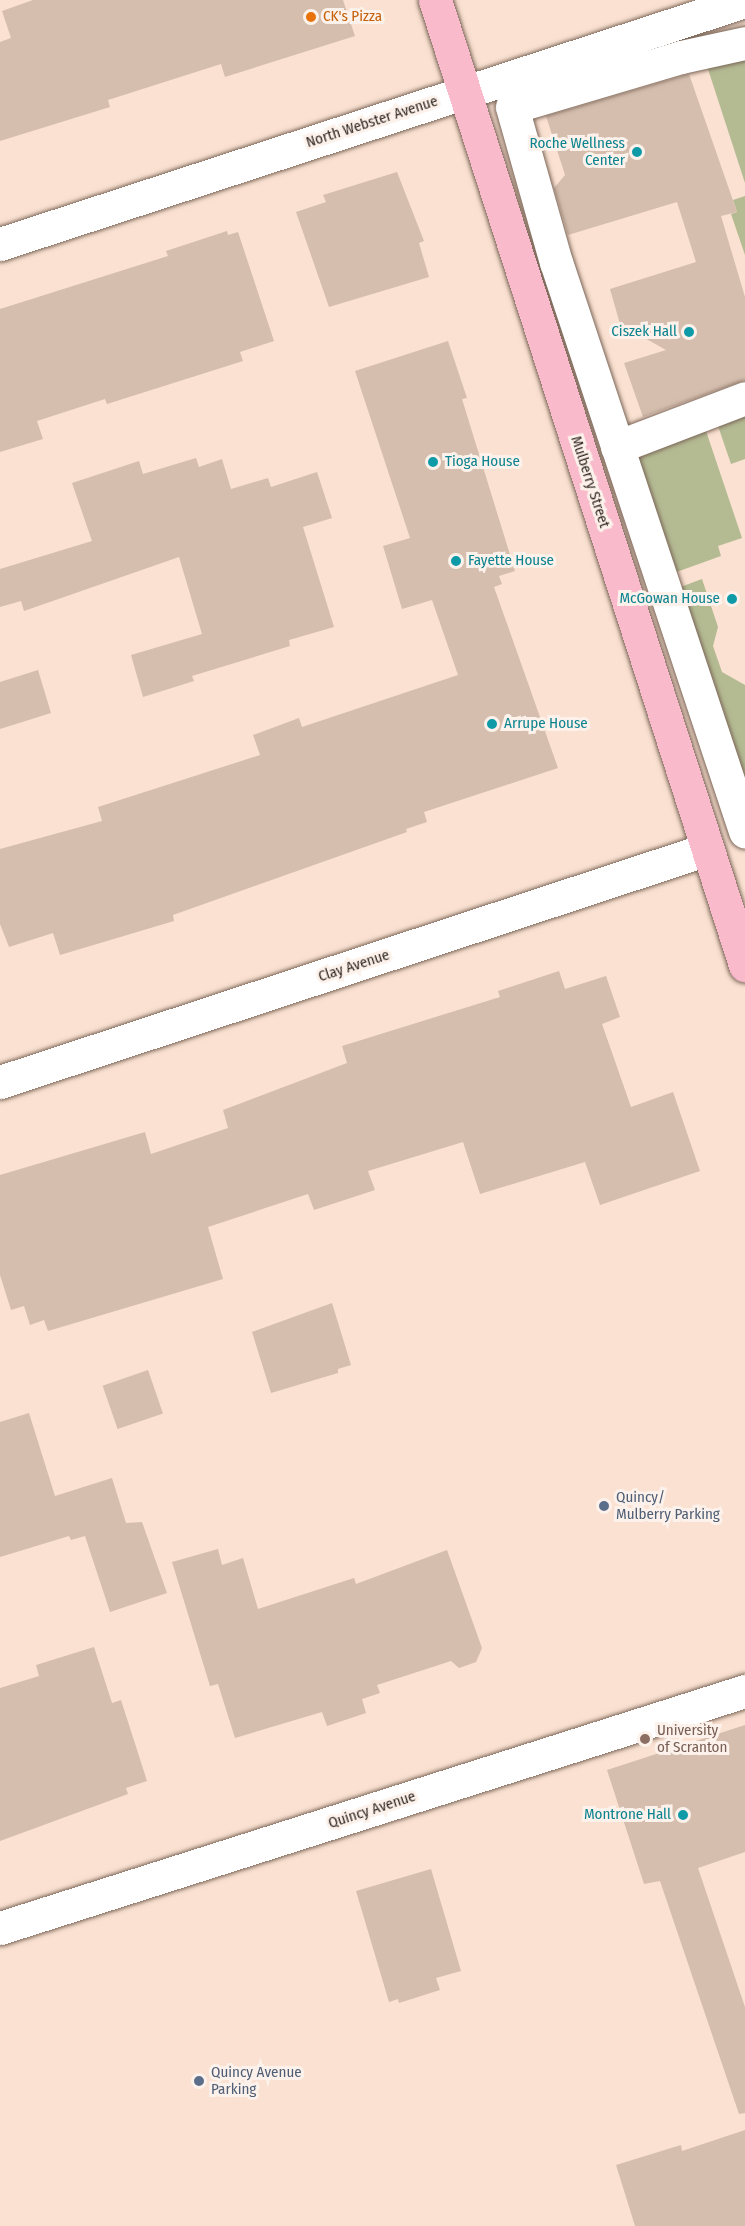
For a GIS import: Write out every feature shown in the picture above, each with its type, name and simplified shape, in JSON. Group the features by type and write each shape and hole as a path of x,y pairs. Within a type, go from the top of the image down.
{"main road":[{"name":"Mulberry Street","path":"435,0 745,965"}],"street":[{"name":"North Webster Avenue","path":"0,244 745,1"},
{"path":"745,43 708,54 681,57 512,107 556,262 745,831"},
{"path":"617,447 745,398"},
{"name":"Clay Avenue","path":"0,1082 708,849"},
{"name":"Quincy Avenue","path":"0,1928 745,1691"}],"green space":[{"path":"745,50 745,183 706,63"},
{"path":"745,196 745,255 731,214 737,212 733,200"},
{"path":"745,416 745,459 731,464 718,426"},
{"path":"706,431 742,538 718,546 721,556 671,574 629,459"},
{"path":"702,579 718,627 713,646 722,672 745,685 745,802 675,589"}],"building":[{"path":"33,0 343,0 355,36 225,77 221,64 108,100 110,107 0,141 0,42 11,38 2,11"},
{"path":"689,74 737,212 721,216 745,297 745,380 643,417 624,363 666,350 620,324 610,289 696,262 677,202 568,235 554,188 565,175 546,116"},
{"path":"397,172 424,241 419,243 429,277 329,307 296,212 326,202 323,195"},
{"path":"227,231 228,235 238,232 274,341 240,352 243,361 107,404 105,399 37,421 43,439 0,452 0,309 168,256 166,251"},
{"path":"448,341 467,398 462,399 515,571 499,576 502,584 494,587 558,768 424,812 427,822 406,829 407,832 173,915 174,921 60,955 53,933 9,947 0,924 0,849 102,821 98,807 260,755 253,735 299,718 302,727 458,675 432,600 402,609 383,546 410,538 355,371"},
{"path":"196,458 199,467 222,459 231,489 268,478 271,487 317,472 332,518 303,527 334,627 289,640 290,646 192,676 194,681 143,697 131,655 202,634 179,557 24,611 21,601 0,607 0,569 92,541 72,483 139,461 143,474"},
{"path":"38,670 51,713 0,729 0,682"},
{"path":"559,971 565,989 606,976 620,1017 602,1024 631,1107 673,1092 700,1171 600,1205 585,1162 480,1194 463,1142 368,1171 375,1190 314,1210 308,1194 208,1227 223,1279 48,1331 44,1320 30,1325 24,1306 11,1310 0,1275 0,1175 145,1132 151,1154 228,1128 223,1110 347,1063 342,1046 500,997 498,991"},
{"path":"332,1303 351,1365 338,1369 338,1373 271,1393 252,1332"},
{"path":"148,1370 163,1413 118,1429 103,1386"},
{"path":"29,1413 55,1496 112,1478 126,1523 142,1522 167,1593 110,1612 85,1536 71,1540 69,1536 0,1557 0,1422"},
{"path":"218,1549 222,1565 243,1558 258,1609 354,1578 356,1584 447,1550 482,1648 476,1662 459,1668 451,1661 377,1685 380,1693 362,1699 366,1713 327,1726 322,1712 235,1738 218,1684 210,1686 172,1562"},
{"path":"94,1647 112,1703 121,1700 147,1781 126,1788 128,1794 0,1841 0,1688 39,1676 36,1665"},
{"name":"Montrone Hall","path":"745,1725 745,1852 698,1868 745,2007 745,2113 739,2114 660,1881 644,1884 607,1770"},
{"path":"431,1869 461,1971 436,1978 440,1990 399,2003 398,1999 389,2002 356,1891"},
{"path":"745,2130 745,2226 635,2226 616,2165 681,2145 682,2151"}],"place":[{"name":"CK's Pizza","path":"311,17"},
{"name":"Roche Wellness Center","path":"637,152"},
{"name":"Ciszek Hall","path":"689,332"},
{"name":"Tioga House","path":"433,462"},
{"name":"Fayette House","path":"456,561"},
{"name":"McGowan House","path":"732,599"},
{"name":"Arrupe House","path":"492,724"},
{"name":"Quincy/ Mulberry Parking","path":"604,1506"},
{"name":"University of Scranton","path":"645,1739"},
{"name":"Montrone Hall","path":"683,1815"},
{"name":"Quincy Avenue Parking","path":"199,2081"}]}
